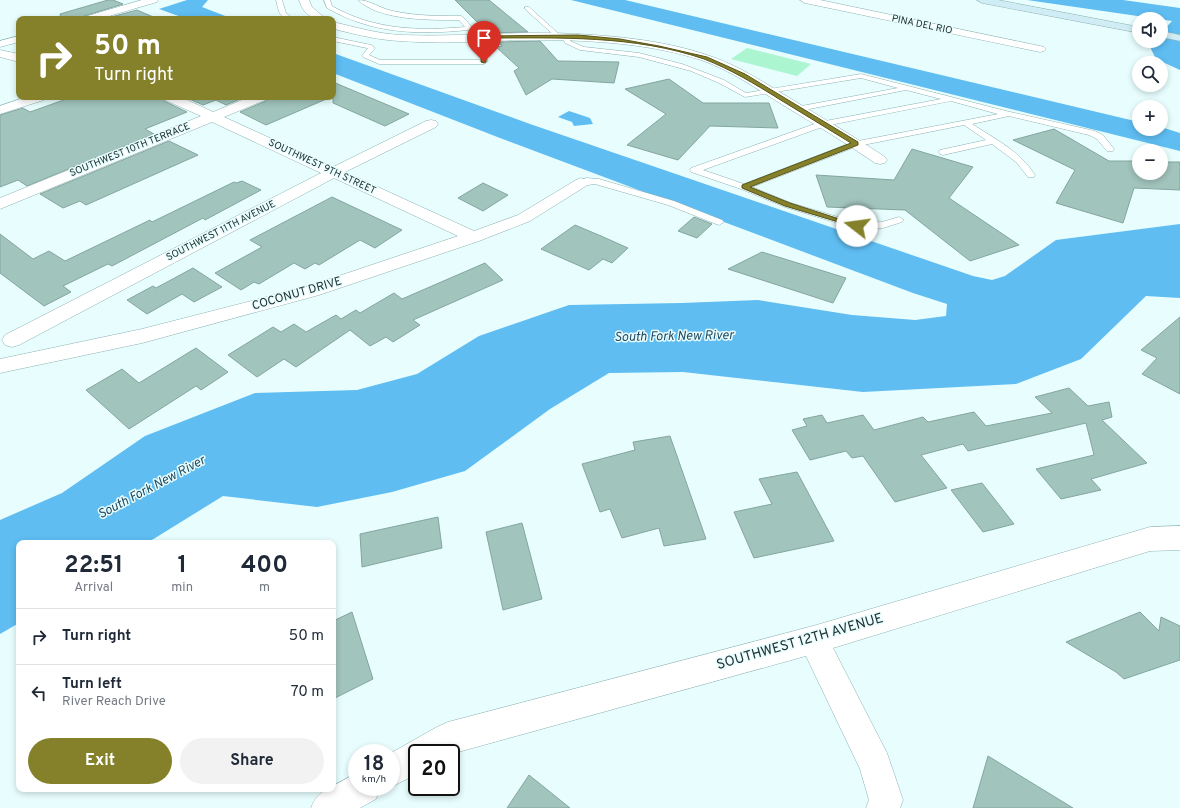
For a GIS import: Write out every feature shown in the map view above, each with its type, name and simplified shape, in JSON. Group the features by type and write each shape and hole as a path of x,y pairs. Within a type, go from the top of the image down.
{"main road":[{"path":"982,0 1132,29"},
{"path":"1168,35 1180,38"}],"street":[{"path":"98,16 152,0"},
{"path":"304,0 307,8 317,16"},
{"name":"PINA DEL RIO","path":"805,0 1040,50"},
{"path":"336,26 351,31 401,38 477,34 561,36 620,40 659,47 705,58 743,75 880,160"},
{"path":"0,44 16,40"},
{"path":"0,53 16,57"},
{"path":"0,110 30,100"},
{"name":"SOUTHWEST 9TH STREET","path":"177,100 474,237"},
{"name":"SOUTHWEST 10TH TERRACE","path":"0,204 253,100"},
{"name":"SOUTHWEST 11TH AVENUE","path":"6,334 431,124"},
{"name":"COCONUT DRIVE","path":"4,365 142,336 312,291 474,237 524,218 581,184"},
{"path":"4,365 6,334"},
{"name":"SOUTHWEST 12TH AVENUE","path":"438,744 448,738 814,640 1150,539 1180,538"},
{"path":"814,640 875,766 889,805"},
{"path":"328,808 349,796"}],"lane":[{"path":"279,0 282,14 285,16"},
{"path":"327,0 329,7 351,19 367,24 408,30 452,30 477,34"},
{"path":"336,39 369,46 372,48 365,56 379,62 484,62 477,34 461,18 431,18 384,12 361,0"},
{"path":"527,8 561,36"},
{"path":"770,92 861,76 1009,114 1092,133 1100,137 1110,149"},
{"path":"799,109 907,88"},
{"path":"899,220 883,225 857,226 788,205 744,187 694,170 823,124 951,99"},
{"path":"744,187 856,144 1009,114"},
{"path":"964,122 1014,154 1023,162 1031,175"},
{"path":"943,152 993,141"},
{"path":"581,184 586,181 596,181 671,203 719,222"}],"green space":[{"path":"747,48 811,64 797,76 731,59"}],"water":[{"path":"187,0 208,0 202,7 225,16 179,16 159,9"},
{"path":"571,0 625,0 1132,120 1132,136 1168,136 1168,129 1180,133 1180,151 1168,148 1168,144 1152,144"},
{"path":"1027,0 1123,0 1180,8 1180,70 1168,64 1168,56 1154,56 1151,49 1168,48 1168,25 1172,21 1168,20 1168,12 1132,12 1132,15"},
{"name":"South Fork New River","path":"336,54 530,124 973,276 992,280 1005,276 1056,240 1180,224 1180,298 1146,296 1081,359 1016,384 863,392 683,372 609,373 550,409 465,471 392,492 317,507 223,496 152,540 16,540 16,625 0,634 0,520 62,493 145,436 255,393 357,390 417,374 479,336 569,305 758,300 852,315 915,320 946,316 947,304 913,293 500,138 336,74"},
{"path":"569,111 590,118 593,124 574,126 572,122 558,117"}],"building":[{"path":"108,0 113,0 123,4 84,16 60,16 60,14"},
{"path":"455,0 489,0 528,32 488,33"},
{"path":"137,10 151,16 115,16"},
{"path":"540,41 558,61 619,62 614,83 552,79 526,95 514,71 519,68 496,47 502,46 498,42"},
{"path":"669,79 703,103 769,103 778,128 710,126 678,160 627,145 666,114 625,89"},
{"path":"336,83 409,114 385,126 333,103 333,100 336,100"},
{"path":"64,100 164,100 187,112 145,129 154,134 27,186 18,180 0,187 0,115 23,108 30,112"},
{"path":"192,100 216,100 203,105"},
{"path":"216,100 238,100 226,105"},
{"path":"324,100 266,125 240,112 266,101"},
{"path":"1054,129 1109,161 1132,161 1132,180 1168,180 1168,162 1180,162 1180,190 1134,188 1123,223 1056,203 1075,170 1013,140"},
{"path":"169,141 198,155 86,205 80,201 63,208 40,194"},
{"path":"912,149 973,167 949,198 1019,245 970,261 905,210 827,207 816,175 894,180"},
{"path":"242,181 261,190 205,220 203,218 112,266 108,264 63,286 71,292 44,306 0,273 0,234 33,259 49,251 65,261 150,220 152,222 234,182 236,183"},
{"path":"483,183 508,195 483,211 458,198"},
{"path":"332,197 402,230 375,248 360,240 319,265 315,263 305,269 294,263 259,284 254,282 241,290 215,273 262,247 250,240"},
{"path":"694,217 712,224 697,238 678,231"},
{"path":"575,225 628,248 612,263 603,259 589,270 541,249"},
{"path":"762,252 846,278 833,303 728,269"},
{"path":"485,263 503,280 413,320 420,325 393,342 386,337 370,346 350,330 296,367 284,359 257,377 228,355 273,327 281,332 294,324 306,332 336,315 341,319 356,310 360,313 394,293 402,299"},
{"path":"193,268 222,287 194,302 182,294 147,314 127,300 153,286 156,288"},
{"path":"1180,317 1180,394 1142,374 1157,358 1141,350"},
{"path":"196,348 228,372 201,390 196,386 129,429 86,390 122,369 139,383"},
{"path":"1069,388 1088,406 1109,402 1112,417 1102,420 1147,463 1091,479 1101,490 1061,499 1036,469 1094,455 1086,423 968,451 963,444 921,455 947,488 895,502 863,456 852,458 846,451 810,460 792,430 807,426 803,419 822,415 827,423 863,415 874,430 923,417 928,422 974,412 986,426 1052,413 1035,397"},
{"path":"670,436 706,539 664,546 659,528 622,538 610,509 600,512 582,464 635,450 633,442"},
{"path":"797,472 834,541 754,558 734,512 772,504 759,479"},
{"path":"982,483 1014,524 983,532 951,490"},
{"path":"438,517 442,548 362,567 360,534"},
{"path":"522,523 542,599 503,610 486,532"},
{"path":"352,612 373,679 336,698 336,620"},
{"path":"1140,612 1159,631 1161,617 1180,626 1180,660 1124,679 1116,672 1066,642"},
{"path":"988,756 1073,808 973,808"},
{"path":"529,775 570,808 507,808"}],"route":[{"path":"484,62 485,37 539,36 578,36 620,40 659,47 705,58 743,75 856,144 744,187 788,205 857,226"}]}
